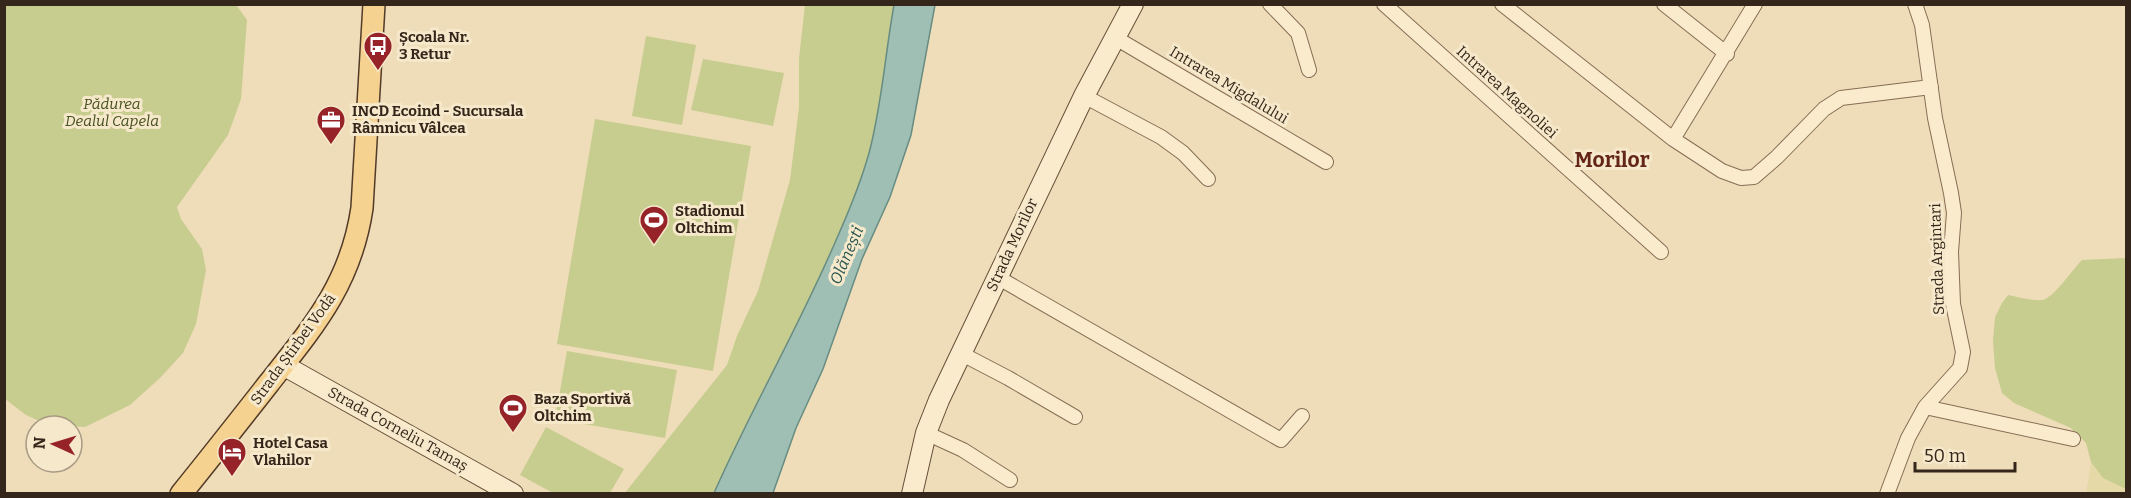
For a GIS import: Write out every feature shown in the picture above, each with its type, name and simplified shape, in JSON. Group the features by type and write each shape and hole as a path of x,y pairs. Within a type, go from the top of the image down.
{"main road":[{"name":"Strada Știrbei Vodă","path":"181,494 283,365 331,300 343,277 359,228 364,185 374,4"}],"street":[{"name":"Strada Morilor","path":"912,494 926,433 939,400 1084,96 1132,4"},
{"path":"1269,4 1299,33 1309,70"},
{"name":"Intrarea Magnoliei","path":"1384,4 1661,252"},
{"path":"1502,4 1673,139 1722,171 1741,178 1754,177 1824,109 1840,98 1930,87"},
{"path":"1664,4 1727,54"},
{"path":"1673,139 1727,54 1755,4"},
{"name":"Strada Argintari","path":"1887,494 1908,438 1925,407 1960,368 1963,352 1953,304 1951,252 1954,213 1930,87 1925,44 1915,4"},
{"name":"Intrarea Migdalului","path":"1114,36 1326,162"},
{"path":"1084,96 1161,137 1183,153 1208,179"},
{"path":"997,277 1281,440 1302,416"},
{"path":"962,354 1075,417"},
{"name":"Strada Corneliu Tamaș","path":"283,365 513,494"},
{"path":"1925,407 2073,439"},
{"path":"926,433 963,450 1010,480"}],"shaded area":[{"path":"2091,462 2103,478 2126,489 2126,493 2086,494"}],"green space":[{"name":"Pădurea Dealul Capela","path":"226,4 237,6 247,20 241,99 228,135 177,207 181,219 202,249 206,270 196,324 183,353 160,378 130,405 85,427 84,414 25,414 5,399 5,5"},
{"path":"805,5 894,5 873,135 850,211 825,268 714,493 624,494 727,365 737,336 758,291 790,180 799,107 799,58"},
{"path":"646,36 696,45 682,125 632,116"},
{"path":"703,59 784,73 773,126 691,110"},
{"name":"Stadionul Oltchim","path":"595,119 751,146 713,371 557,344"},
{"path":"2126,258 2126,489 2103,478 2091,462 2086,443 2071,428 2014,403 2002,393 1995,368 1993,341 1995,317 2008,295 2042,300 2057,290 2082,260"},
{"path":"567,351 677,370 665,438 555,419"},
{"path":"546,427 624,469 610,493 553,493 520,475"}],"water":[{"name":"Olănești","path":"894,5 935,5 911,135 890,197 862,259 823,369 796,428 773,493 714,493 823,270 859,186 877,117"}],"place":[{"name":"Școala Nr. 3 Retur","path":"378,72"},
{"name":"INCD Ecoind - Sucursala Râmnicu Vâlcea","path":"331,146"},
{"name":"Stadionul Oltchim","path":"654,246"},
{"name":"Baza Sportivă Oltchim","path":"513,434"},
{"name":"Hotel Casa Vlahilor","path":"232,478"}],"district":[{"name":"Morilor","path":"1612,160"}]}
